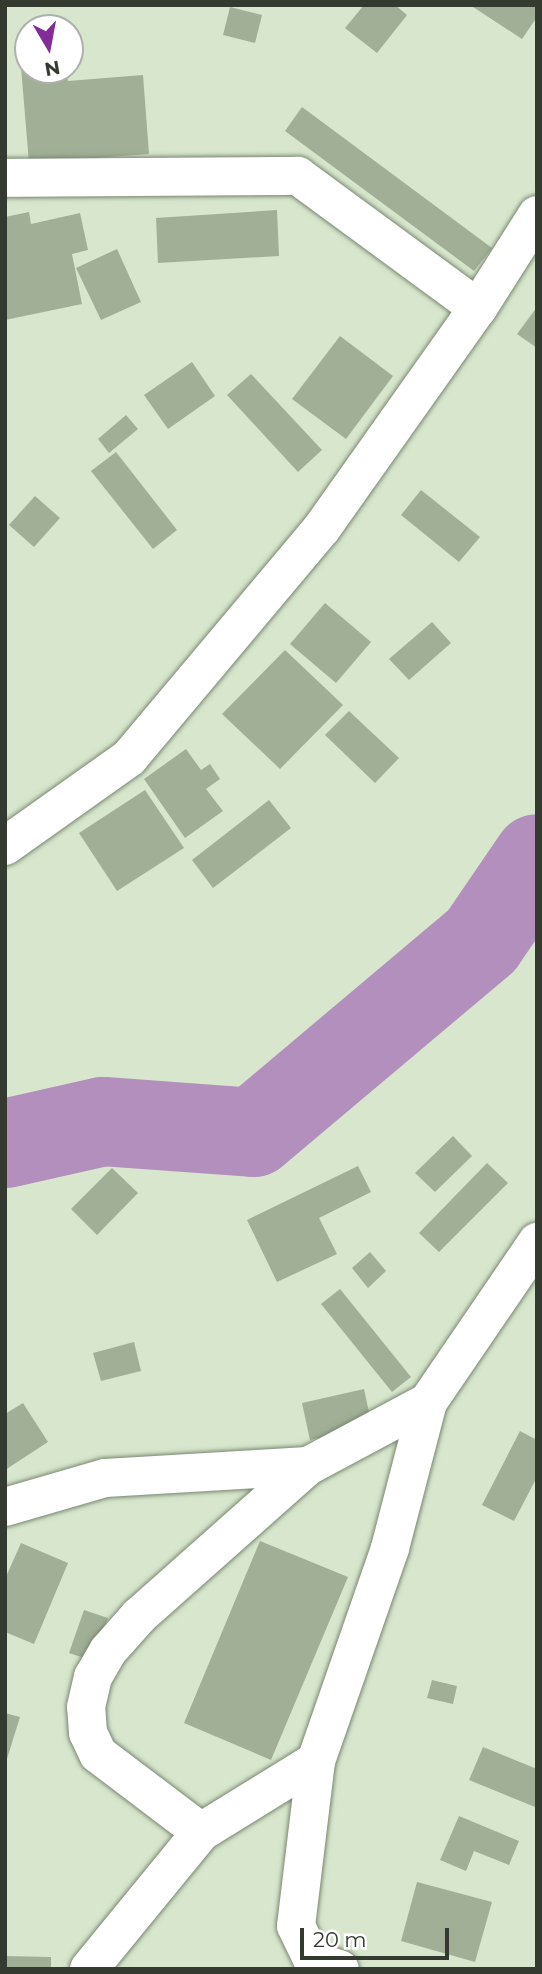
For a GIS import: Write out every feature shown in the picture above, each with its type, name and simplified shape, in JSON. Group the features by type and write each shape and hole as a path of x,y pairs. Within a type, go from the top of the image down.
{"street":[{"path":"5,178 298,176 478,308"},
{"path":"5,846 129,758 322,528 478,308 537,215"},
{"path":"320,1966 296,1926 316,1760 390,1548 428,1402 537,1242"},
{"path":"201,1832 98,1754 88,1733 86,1707 93,1677 108,1651 139,1616 307,1465 428,1402"},
{"path":"5,1507 106,1478 307,1465"},
{"path":"89,1969 201,1832 316,1760"}],"building":[{"path":"364,5 395,5 407,15 377,53 345,28"},
{"path":"470,5 537,5 537,17 522,39"},
{"path":"230,7 262,15 255,43 223,35"},
{"path":"143,75 149,154 29,163 22,84 84,84 84,80"},
{"path":"302,107 492,248 474,271 285,131"},
{"path":"277,210 279,256 158,263 156,218"},
{"path":"29,212 31,224 80,213 88,250 72,254 82,304 5,320 5,217"},
{"path":"117,249 141,302 101,320 76,268"},
{"path":"537,307 537,348 517,334"},
{"path":"340,336 393,376 346,439 292,399"},
{"path":"192,362 215,396 168,429 144,395"},
{"path":"251,374 322,450 298,472 227,395"},
{"path":"126,415 138,429 109,453 98,439"},
{"path":"116,452 177,530 153,549 91,471"},
{"path":"421,490 480,537 459,562 401,515"},
{"path":"35,496 60,518 34,547 9,525"},
{"path":"325,603 371,642 336,683 290,644"},
{"path":"432,622 451,643 409,680 389,659"},
{"path":"285,650 343,705 280,769 222,714"},
{"path":"349,711 399,758 375,783 325,735"},
{"path":"186,749 201,770 210,764 220,779 206,789 223,811 185,838 144,779"},
{"path":"145,790 184,848 117,891 79,833"},
{"path":"269,800 291,828 213,888 192,860"},
{"path":"453,1136 472,1156 435,1192 415,1173"},
{"path":"487,1163 508,1183 439,1252 419,1233"},
{"path":"358,1166 371,1192 319,1218 337,1254 277,1282 247,1220"},
{"path":"112,1168 138,1193 97,1235 71,1209"},
{"path":"370,1252 386,1271 368,1288 352,1268"},
{"path":"340,1289 411,1377 392,1392 321,1304"},
{"path":"134,1342 141,1371 101,1381 93,1353"},
{"path":"364,1389 372,1426 310,1440 302,1403"},
{"path":"23,1403 48,1442 5,1470 5,1414"},
{"path":"520,1431 537,1440 537,1477 514,1521 482,1505"},
{"path":"260,1541 348,1577 271,1760 184,1723"},
{"path":"21,1543 68,1563 34,1644 5,1632 5,1579"},
{"path":"84,1610 108,1618 93,1661 69,1653"},
{"path":"432,1680 457,1686 453,1704 427,1698"},
{"path":"5,1713 20,1717 6,1762 5,1762"},
{"path":"483,1747 537,1769 535,1807 469,1780"},
{"path":"459,1816 519,1841 509,1865 474,1851 466,1871 440,1860"},
{"path":"417,1882 492,1902 475,1962 401,1941"},
{"path":"5,1956 51,1957 51,1969 5,1969"}],"waterway":[{"path":"5,1143 103,1121 253,1132 481,940 537,858"}]}
